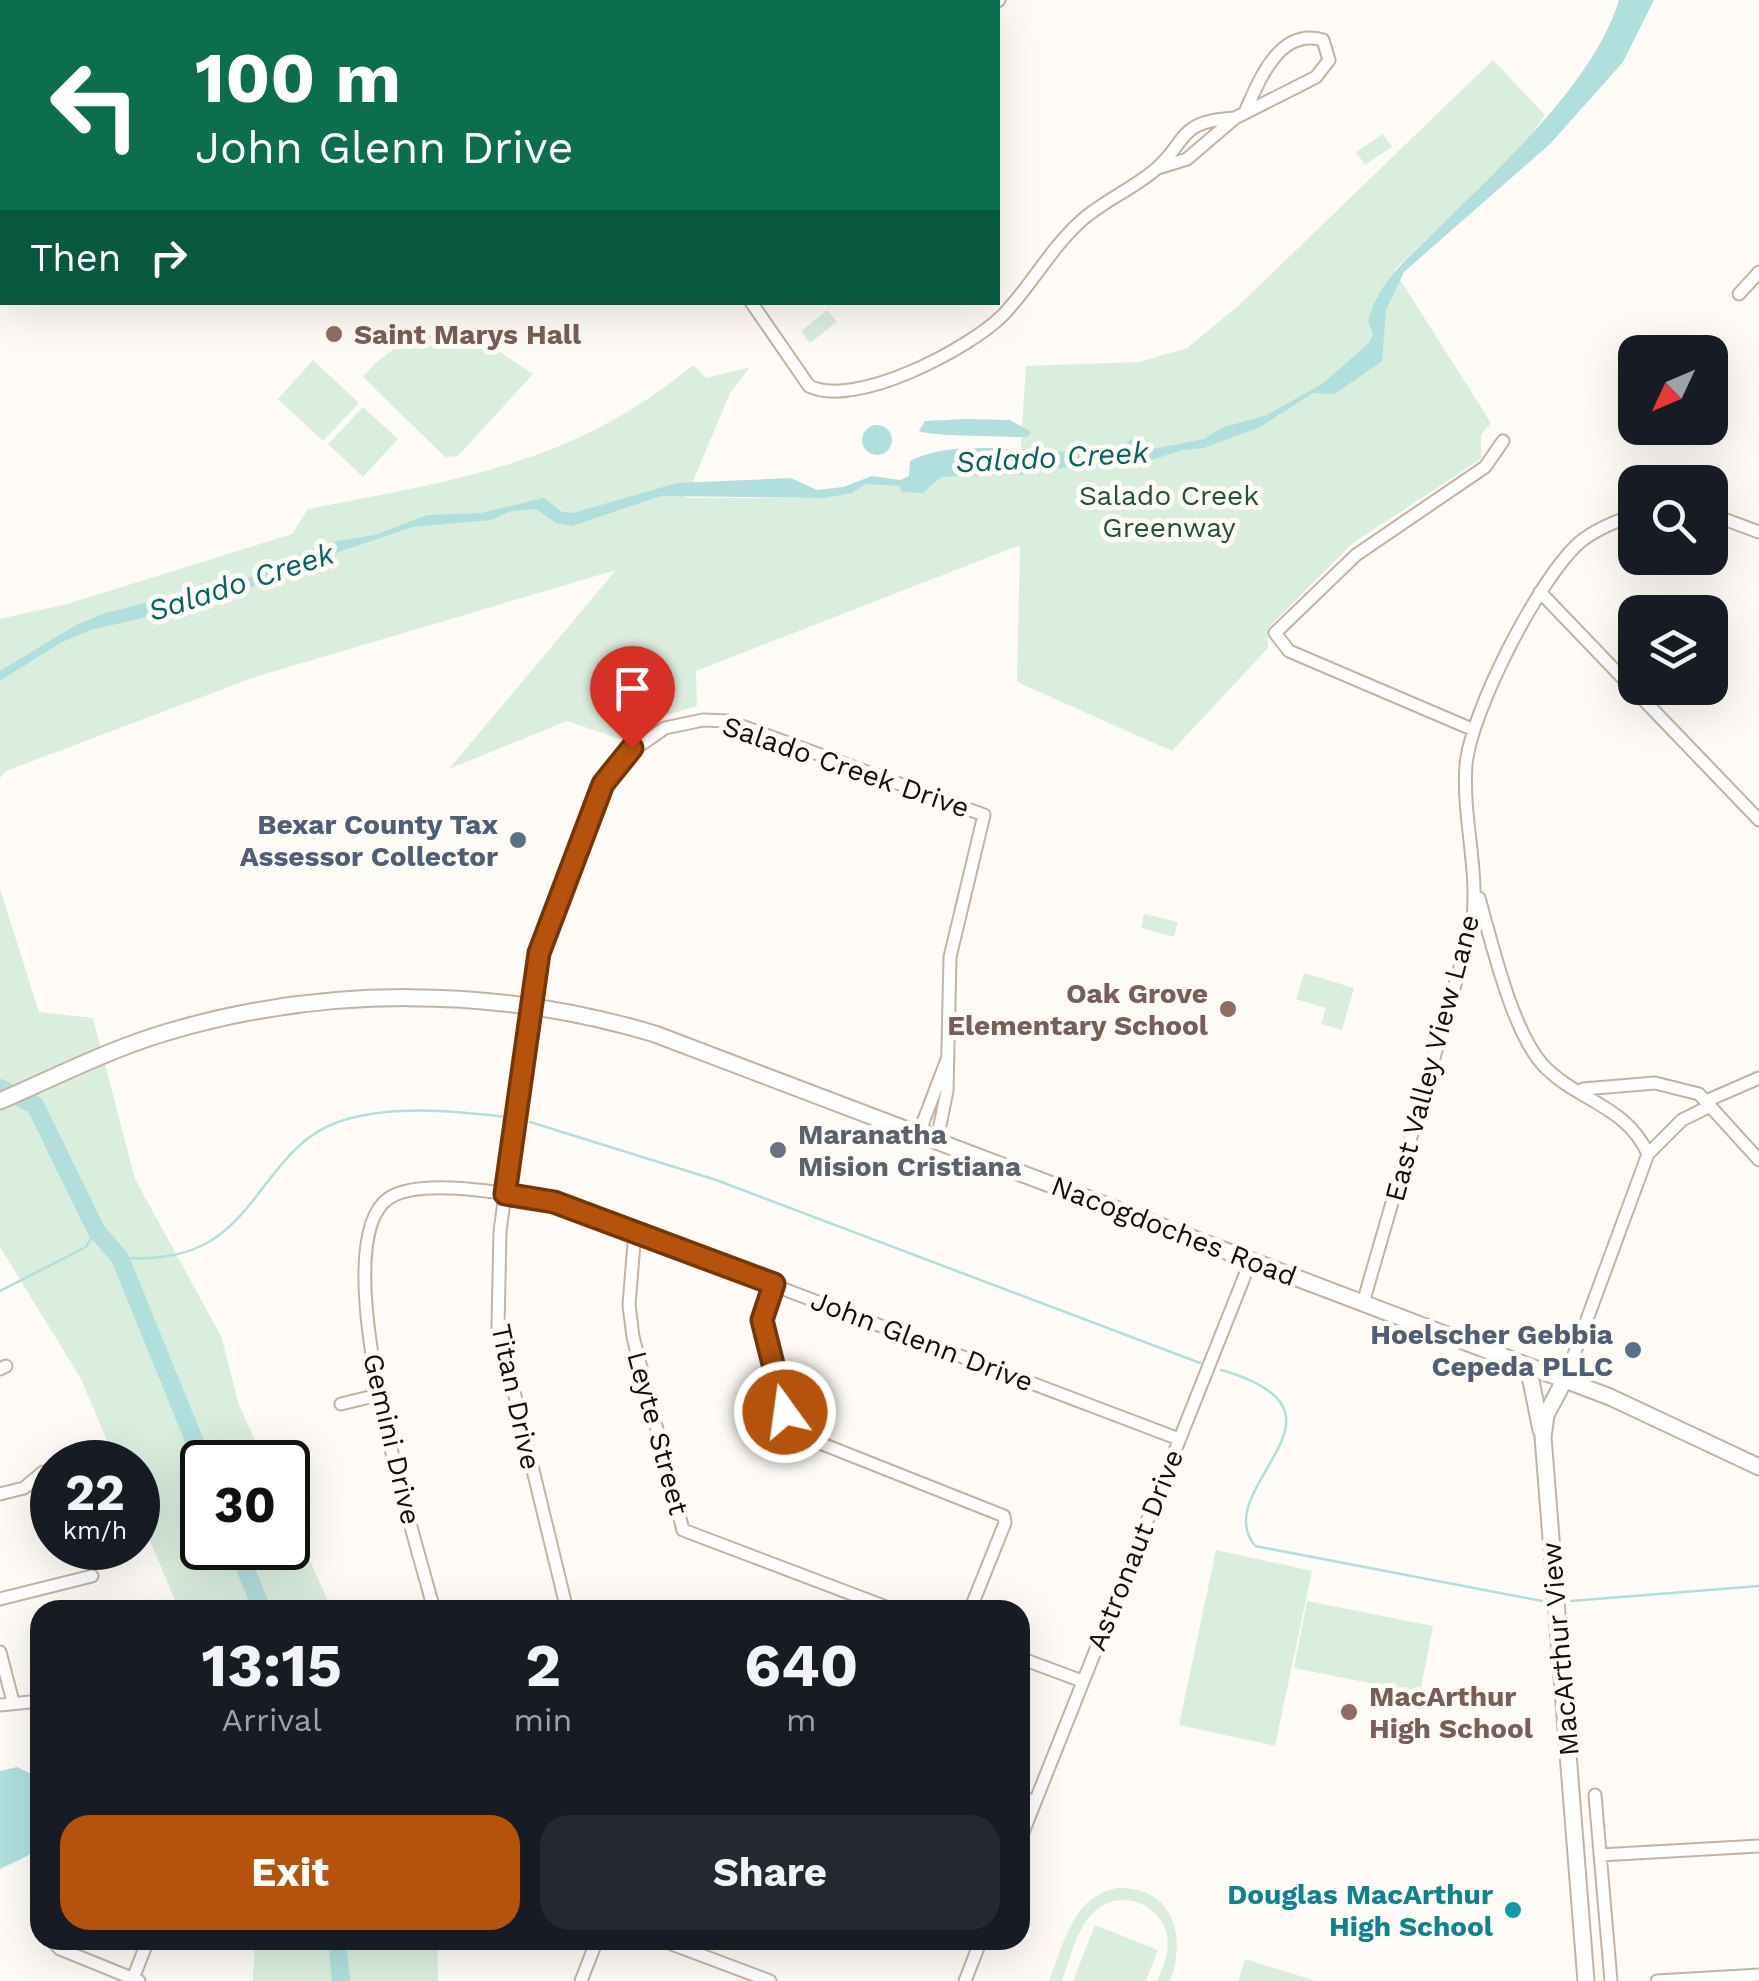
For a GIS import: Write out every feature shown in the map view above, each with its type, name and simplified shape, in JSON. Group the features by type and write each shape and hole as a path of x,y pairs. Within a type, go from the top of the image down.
{"main road":[{"name":"Nacogdoches Road","path":"0,1101 184,1027 275,1010 443,997 532,1003 655,1034 1564,1380 1759,1468"},
{"path":"1528,1366 1543,1437"},
{"name":"MacArthur View","path":"1564,1380 1546,1415 1543,1437 1586,1981"}],"street":[{"path":"1158,168 1188,159 1240,115 1316,77 1329,60 1323,40 1301,38 1271,59 1240,115"},
{"path":"753,305 798,374 815,389 846,392 903,374 989,328 1067,234 1158,168 1182,134 1218,119 1240,115"},
{"path":"1739,294 1759,272"},
{"path":"1474,730 1289,651 1276,639 1277,627 1356,555 1485,467 1503,441"},
{"path":"1728,521 1759,532"},
{"name":"East Valley View Lane","path":"1363,1303 1468,941 1476,887 1466,778 1474,730 1540,592 1583,540 1618,523"},
{"path":"1540,592 1759,820"},
{"name":"Salado Creek Drive","path":"650,736 690,721 728,721 984,815 950,957 947,1091 939,1128 929,1138"},
{"name":"Titan Drive","path":"564,1600 500,1342 496,1279 544,938 603,784 619,760 650,736"},
{"path":"1476,887 1529,1046 1556,1076 1629,1123 1648,1154"},
{"path":"1564,1380 1648,1154 1705,1100 1759,1078"},
{"path":"1578,1088 1603,1090 1655,1083 1705,1100 1759,1160"},
{"name":"John Glenn Drive","path":"379,1208 397,1194 417,1191 505,1194 554,1202 1179,1439"},
{"name":"Gemini Drive","path":"379,1208 368,1238 367,1283 378,1395 431,1600"},
{"name":"Leyte Street","path":"636,1232 629,1305 634,1337 683,1530 868,1600"},
{"name":"Astronaut Drive","path":"1030,1815 1250,1260"},
{"path":"774,1284 762,1320 792,1432 1004,1516 1006,1523 974,1600"},
{"path":"341,1404 378,1395"},
{"path":"0,1494 30,1483"},
{"path":"0,1599 92,1576"},
{"path":"0,1652 7,1704"},
{"path":"1030,1662 1082,1681"},
{"name":"MacArthur View","path":"1596,1795 1611,1981"},
{"path":"1030,1800 1035,1802"},
{"path":"1600,1856 1759,1846"},
{"path":"1582,1923 1606,1921"},
{"path":"62,1950 135,1980 145,1950"},
{"path":"582,1981 593,1950"},
{"path":"688,1950 770,1981"},
{"path":"965,1981 977,1950"},
{"path":"1657,1981 1759,1975"}],"green space":[{"name":"Salado Creek Greenway","path":"1493,60 1545,115 1525,144 1394,270 1491,423 1481,435 1481,459 1353,543 1268,628 1268,648 1172,751 1017,682 1020,545 696,671 697,706 656,718 623,740 567,721 449,769 616,570 255,677 6,771 0,778 0,619 67,604 292,534 308,509 511,464 603,426 693,365 706,378 750,367 730,393 686,498 804,498 852,493 866,484 886,482 928,489 941,477 1019,475 1026,366 1139,362 1187,348 1238,306"},
{"path":"1383,134 1392,147 1365,165 1356,152"},
{"path":"827,310 837,322 810,343 801,331"},
{"path":"445,332 479,338 533,374 458,456 445,457 363,377 399,347"},
{"path":"313,360 359,403 323,441 278,399"},
{"path":"363,407 398,439 363,477 328,444"},
{"path":"0,889 39,1012 93,1018 135,1179 221,1336 239,1405 255,1440 180,1440 180,1570 310,1570 310,1561 328,1600 175,1600 160,1565 160,1440 107,1440 81,1379 0,1247"},
{"path":"1144,914 1178,922 1174,937 1141,928"},
{"path":"1304,973 1354,988 1342,1030 1321,1024 1326,1008 1296,999"},
{"path":"1216,1550 1312,1571 1275,1746 1179,1725"},
{"path":"1307,1601 1433,1626 1420,1693 1294,1668"},
{"path":"1118,1888 1137,1890 1164,1905 1176,1932 1170,1981 1157,1981 1168,1948 1163,1925 1148,1908 1127,1900 1105,1904 1095,1911 1079,1934 1062,1981 1049,1981 1065,1937 1080,1911 1102,1893"},
{"path":"1095,1925 1158,1950 1146,1981 1073,1981"},
{"path":"255,1950 437,1950 438,1981 253,1981"},
{"path":"1245,1959 1316,1981 1238,1981"}],"water":[{"path":"1619,0 1654,0 1623,62 1550,144 1404,272 1386,310 1382,361 1335,394 1313,393 1260,427 1204,448 1145,462 1114,457 1084,471 1067,467 1019,475 941,477 923,493 902,492 899,486 866,484 852,493 824,498 661,496 572,526 556,523 536,509 511,511 491,520 413,527 291,568 230,597 91,630 60,643 0,681 0,671 76,625 105,613 251,577 285,559 338,541 375,535 427,515 481,513 544,498 562,512 573,513 677,483 791,478 817,490 843,487 872,476 900,480 909,476 910,461 935,452 995,448 1087,452 1112,448 1132,439 1140,443 1142,451 1204,439 1221,428 1267,415 1322,384 1369,343 1373,334 1368,321 1385,284 1564,96 1606,32"},
{"path":"1010,420 1031,432 1027,437 1018,437 919,431 925,421"},
{"path":"877,425 888,429 892,440 888,451 877,455 866,451 862,440 866,429"},
{"path":"17,1767 30,1773 30,1854 0,1869 0,1771"}],"waterway":[{"name":"Salado Creek","path":"0,1088 35,1105 96,1230 120,1258 194,1440"},
{"path":"120,1258 163,1257 203,1245 239,1217 299,1146 338,1122 400,1111 507,1117"},
{"path":"530,1122 716,1180 1200,1363"},
{"path":"0,1291 86,1247 96,1230"},
{"path":"1221,1370 1264,1387 1283,1407 1285,1429 1251,1499 1246,1523 1255,1546 1542,1601"},
{"name":"Salado Creek","path":"246,1570 258,1600"},
{"path":"1571,1601 1759,1586"},
{"name":"Salado Creek","path":"338,1950 341,1981"}],"place":[{"name":"Saint Marys Hall","path":"334,334"},
{"name":"Bexar County Tax Assessor Collector","path":"518,840"},
{"name":"Oak Grove Elementary School","path":"1228,1009"},
{"name":"Maranatha Mision Cristiana","path":"778,1150"},
{"name":"Hoelscher Gebbia Cepeda PLLC","path":"1633,1350"},
{"name":"MacArthur High School","path":"1349,1712"},
{"name":"Douglas MacArthur High School","path":"1513,1910"}],"route":[{"path":"632,748 603,784 539,953 505,1194 554,1202 774,1284 762,1310 762,1320 785,1412"}]}
